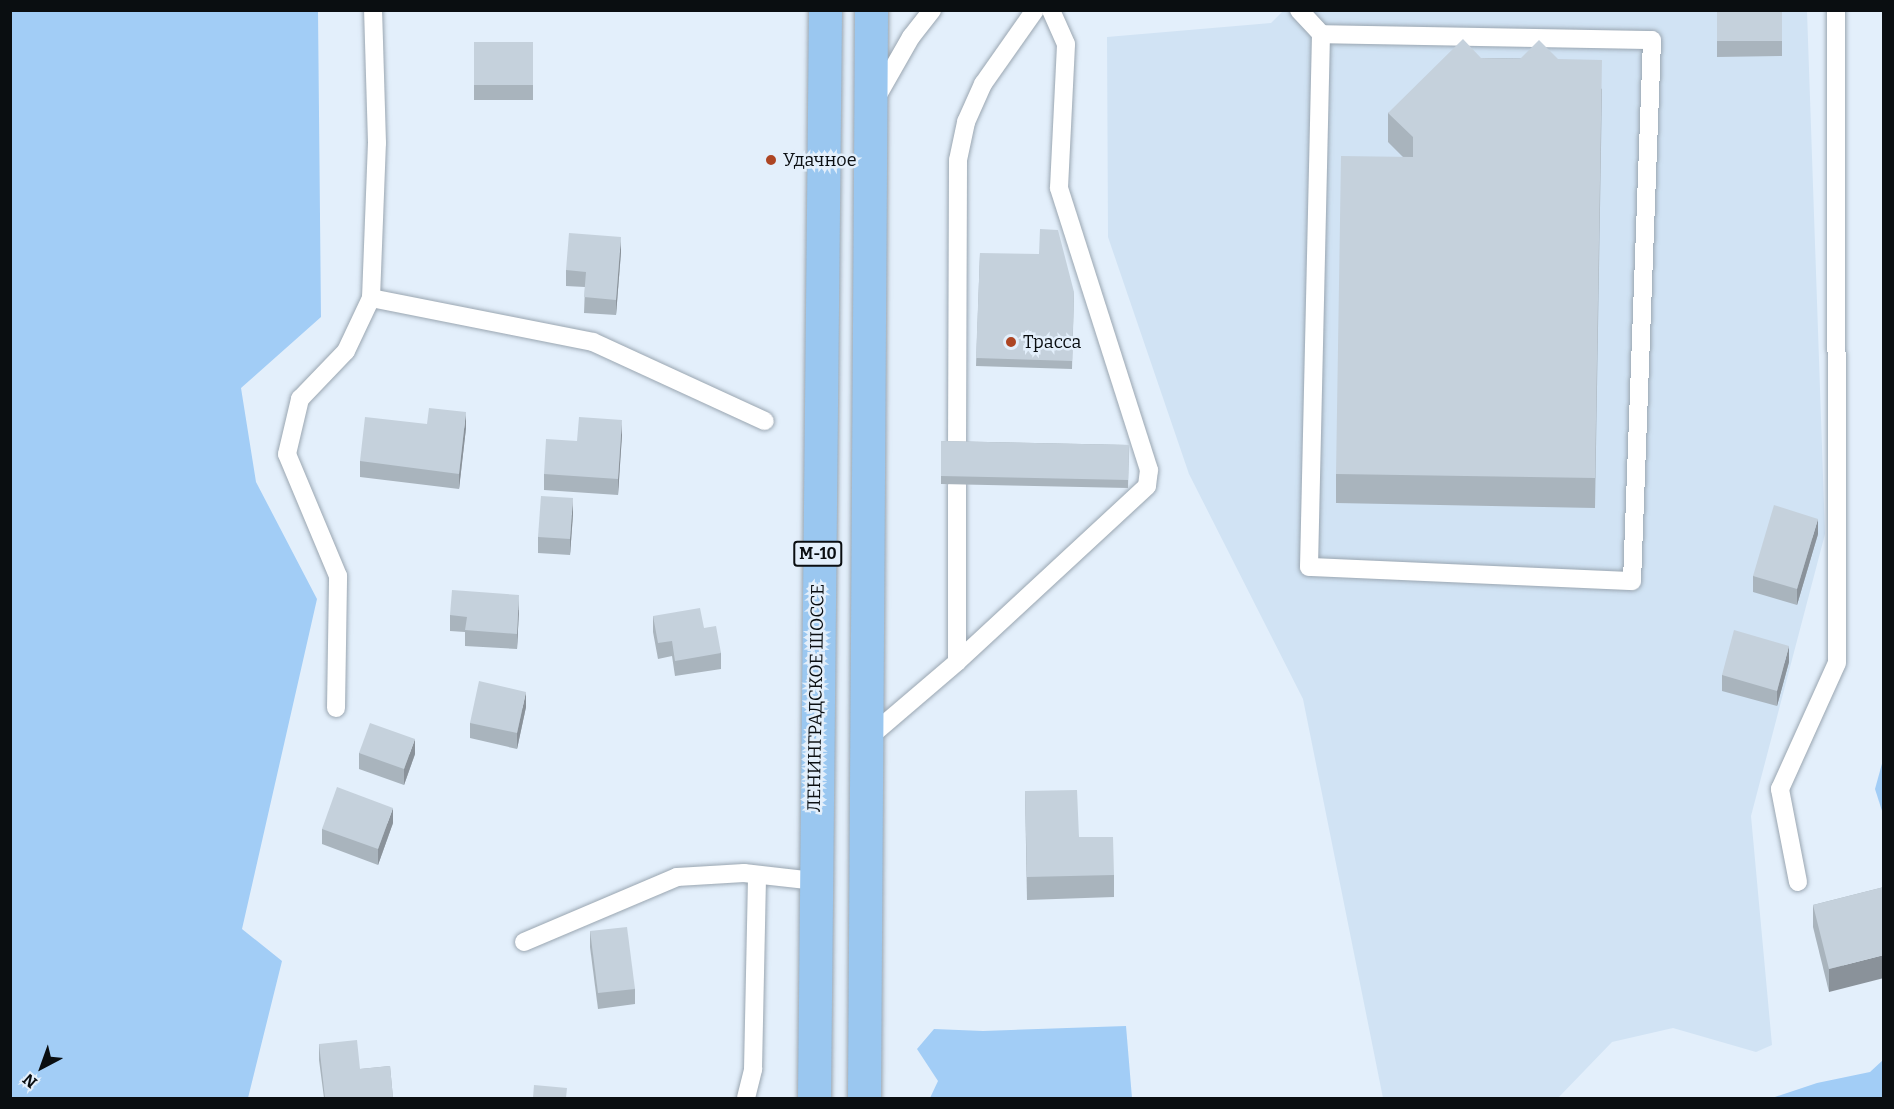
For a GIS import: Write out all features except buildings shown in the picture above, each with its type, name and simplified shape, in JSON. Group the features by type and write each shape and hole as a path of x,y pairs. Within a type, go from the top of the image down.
{"highway":[{"name":"ЛЕНИНГРАДСКОЕ ШОССЕ","path":"814,1098 814,881 825,10"},
{"name":"М-10","path":"864,1098 872,10"}],"lane":[{"path":"336,708 338,576 287,454 300,399 346,351 371,298 377,143 373,10"},
{"path":"871,107 911,38 932,10"},
{"path":"957,450 958,160 966,122 983,84 1035,10"},
{"path":"867,739 957,662 1147,486 1149,470 1059,188 1066,44 1051,10"},
{"path":"1299,10 1321,34 1310,567 1632,581 1652,40 1321,34"},
{"path":"1798,882 1780,789 1837,663 1836,10"},
{"path":"371,298 593,342 765,421"},
{"path":"957,485 957,662"},
{"path":"746,1098 753,1070 757,875"},
{"path":"524,942 677,877 757,875 814,881"}],"shaded area":[{"path":"1284,10 1807,11 1825,534 1751,816 1772,1045 1756,1052 1673,1028 1612,1042 1558,1098 1383,1098 1303,699 1189,474 1108,237 1107,37 1271,23"},
{"path":"10,11 318,11 321,317 241,388 256,482 317,599 242,929 282,961 248,1098 11,1098"},
{"path":"1883,760 1883,814 1875,789"},
{"path":"1126,1026 1132,1098 930,1098 938,1081 917,1049 934,1029 983,1031"},
{"path":"1883,1060 1883,1098 1772,1098 1817,1083 1870,1072"}],"place":[{"name":"Удачное","path":"771,160"},
{"name":"Трасса","path":"1011,342"}]}
